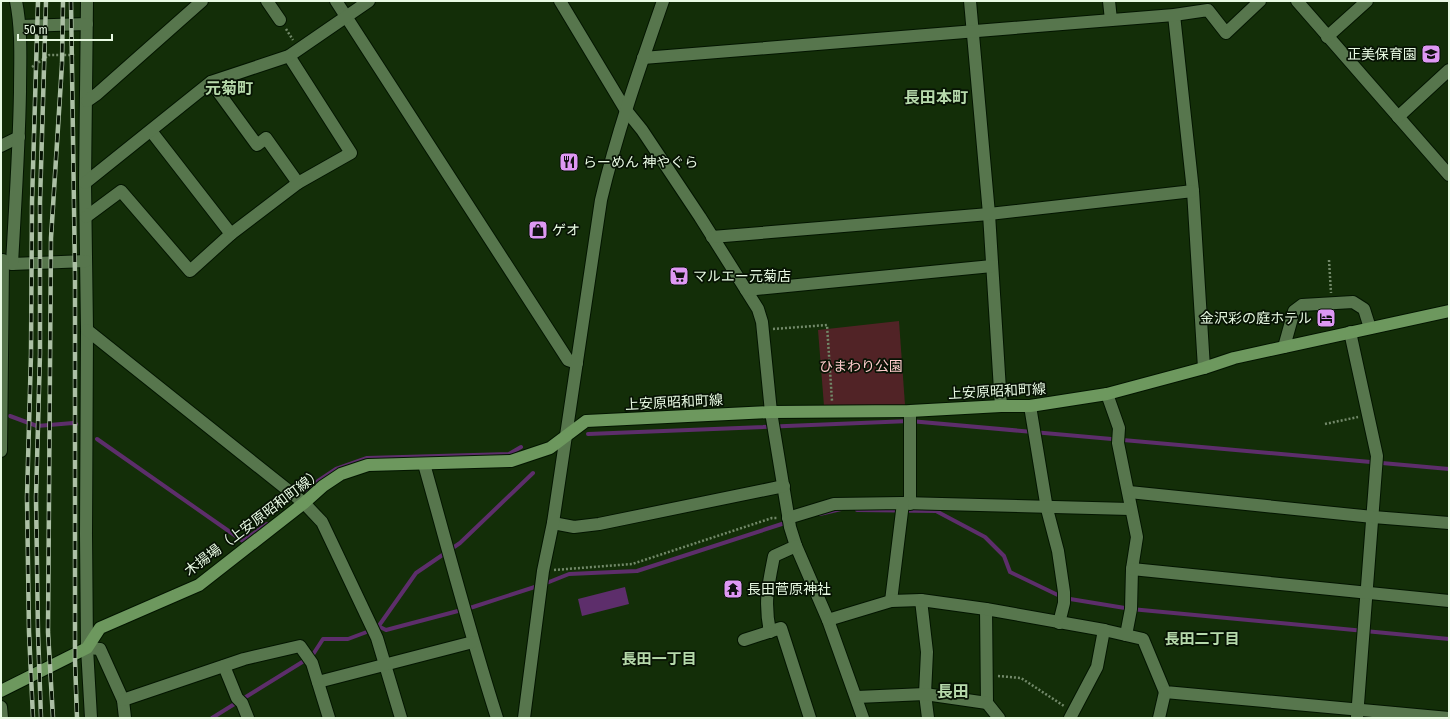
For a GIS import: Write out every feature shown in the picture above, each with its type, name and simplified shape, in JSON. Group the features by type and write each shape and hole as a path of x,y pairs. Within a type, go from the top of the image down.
{"main road":[{"name":"上安原昭和町線","path":"566,436 586,421 771,412 910,411 1001,406 1030,406 1107,394 1204,368 1234,358 1449,311"},
{"name":"木揚場（上安原昭和町線）","path":"87,648 100,628 199,585 304,503 323,486 341,474 368,465 511,461 550,448 566,436"},
{"path":"1,691 87,648"}],"street":[{"path":"1,451 5,261 19,137 20,26 16,1"},
{"path":"87,1 85,183 87,330 87,648 91,718"},
{"path":"87,100 97,94 202,1"},
{"path":"267,1 280,20"},
{"path":"336,1 568,360 577,363"},
{"path":"85,183 211,82 289,56 369,1"},
{"path":"560,1 625,109 642,130 758,309 762,329 771,412 789,522 796,546 828,620 857,697 863,718"},
{"path":"524,718 543,571 553,523 601,200 613,148 625,109 664,1"},
{"path":"970,1 989,214 1001,406"},
{"path":"1109,1 1110,20"},
{"path":"643,58 1174,15 1208,10 1226,33 1260,1"},
{"path":"1297,1 1449,175"},
{"path":"1327,37 1367,1"},
{"path":"1174,15 1193,191 1204,368"},
{"path":"20,26 87,24"},
{"path":"86,217 121,190 190,271 231,234 298,183 351,153 289,56"},
{"path":"1398,117 1449,70"},
{"path":"211,82 258,144 266,138 298,183"},
{"path":"151,130 231,234"},
{"path":"1,146 19,137"},
{"path":"712,237 989,214 1193,191"},
{"path":"5,261 86,261"},
{"path":"746,290 992,266"},
{"path":"1284,346 1294,311 1302,305 1353,302 1364,309 1370,328"},
{"path":"87,330 304,503 322,522 377,638 401,718"},
{"path":"1350,332 1377,456 1358,714"},
{"path":"1107,394 1119,428 1118,444 1129,492 1130,510 1136,537 1132,569 1131,609 1126,635"},
{"path":"1030,406 1032,426 1047,509 1058,551 1064,598 1059,623"},
{"path":"891,601 905,507 910,411"},
{"path":"424,464 468,615 473,642 497,718"},
{"path":"553,523 574,526 599,524 784,486"},
{"path":"1129,492 1373,517 1449,523"},
{"path":"789,522 834,504 905,507 1130,510"},
{"path":"770,632 766,610 767,590 774,556 796,546"},
{"path":"1132,569 1449,601"},
{"path":"921,600 927,652 925,694 928,718"},
{"path":"828,620 891,601 921,600 986,609 1104,630 1143,639 1165,692 1159,718"},
{"path":"986,609 987,702 999,718"},
{"path":"744,640 781,628 810,718"},
{"path":"1072,715 1097,667 1104,630"},
{"path":"318,682 473,642"},
{"path":"123,700 244,659 300,646 309,658 318,682 328,718"},
{"path":"87,648 100,649 123,700 126,718"},
{"path":"224,666 248,718"},
{"path":"1165,692 1358,714 1449,718"},
{"path":"857,697 925,694 987,702"},
{"path":"1,706 2,718"}],"path":[{"path":"280,20 299,49"},
{"path":"20,76 49,55 87,55"},
{"path":"1329,260 1331,303"},
{"path":"762,329 827,325 832,412"},
{"path":"1325,424 1368,415"},
{"path":"543,571 632,564 772,518 789,522"},
{"path":"987,672 999,676 1021,678 1072,715"}],"green space":[{"name":"ひまわり公園","path":"899,321 905,405 824,406 818,330"}],"shaded area":[{"path":"625,587 629,604 582,616 578,599"}],"waterway":[{"path":"10,416 37,426 76,424"},
{"path":"588,434 910,421 1449,469"},
{"path":"97,439 243,541 267,524"},
{"path":"306,491 336,469 367,458 509,454 521,447"},
{"path":"378,627 416,573 460,543 533,473"},
{"path":"820,514 841,509"},
{"path":"857,510 936,511 985,537 1004,556 1010,572 1064,598 1131,609 1449,639"},
{"path":"380,627 386,630 473,607 544,584 569,574 637,571 788,522"},
{"path":"212,718 312,656 323,639 348,639 372,630"}],"railway":[{"path":"33,718 29,632 27,497 31,354 32,202 38,1"},
{"path":"41,718 36,497 40,354 40,202 46,1"},
{"path":"53,718 48,632 51,238 62,64 63,1"},
{"path":"71,1 75,275 75,660 77,718"}],"place":[{"name":"正美保育園","path":"1431,54"},
{"name":"らーめん 神やぐら","path":"569,162"},
{"name":"ゲオ","path":"538,230"},
{"name":"マルエー元菊店","path":"679,276"},
{"name":"金沢彩の庭ホテル","path":"1326,318"},
{"name":"長田菅原神社","path":"733,589"}],"district":[{"name":"元菊町","path":"229,88"},
{"name":"長田本町","path":"936,97"},
{"name":"長田二丁目","path":"1202,639"},
{"name":"長田一丁目","path":"659,659"},
{"name":"長田","path":"953,691"}]}
